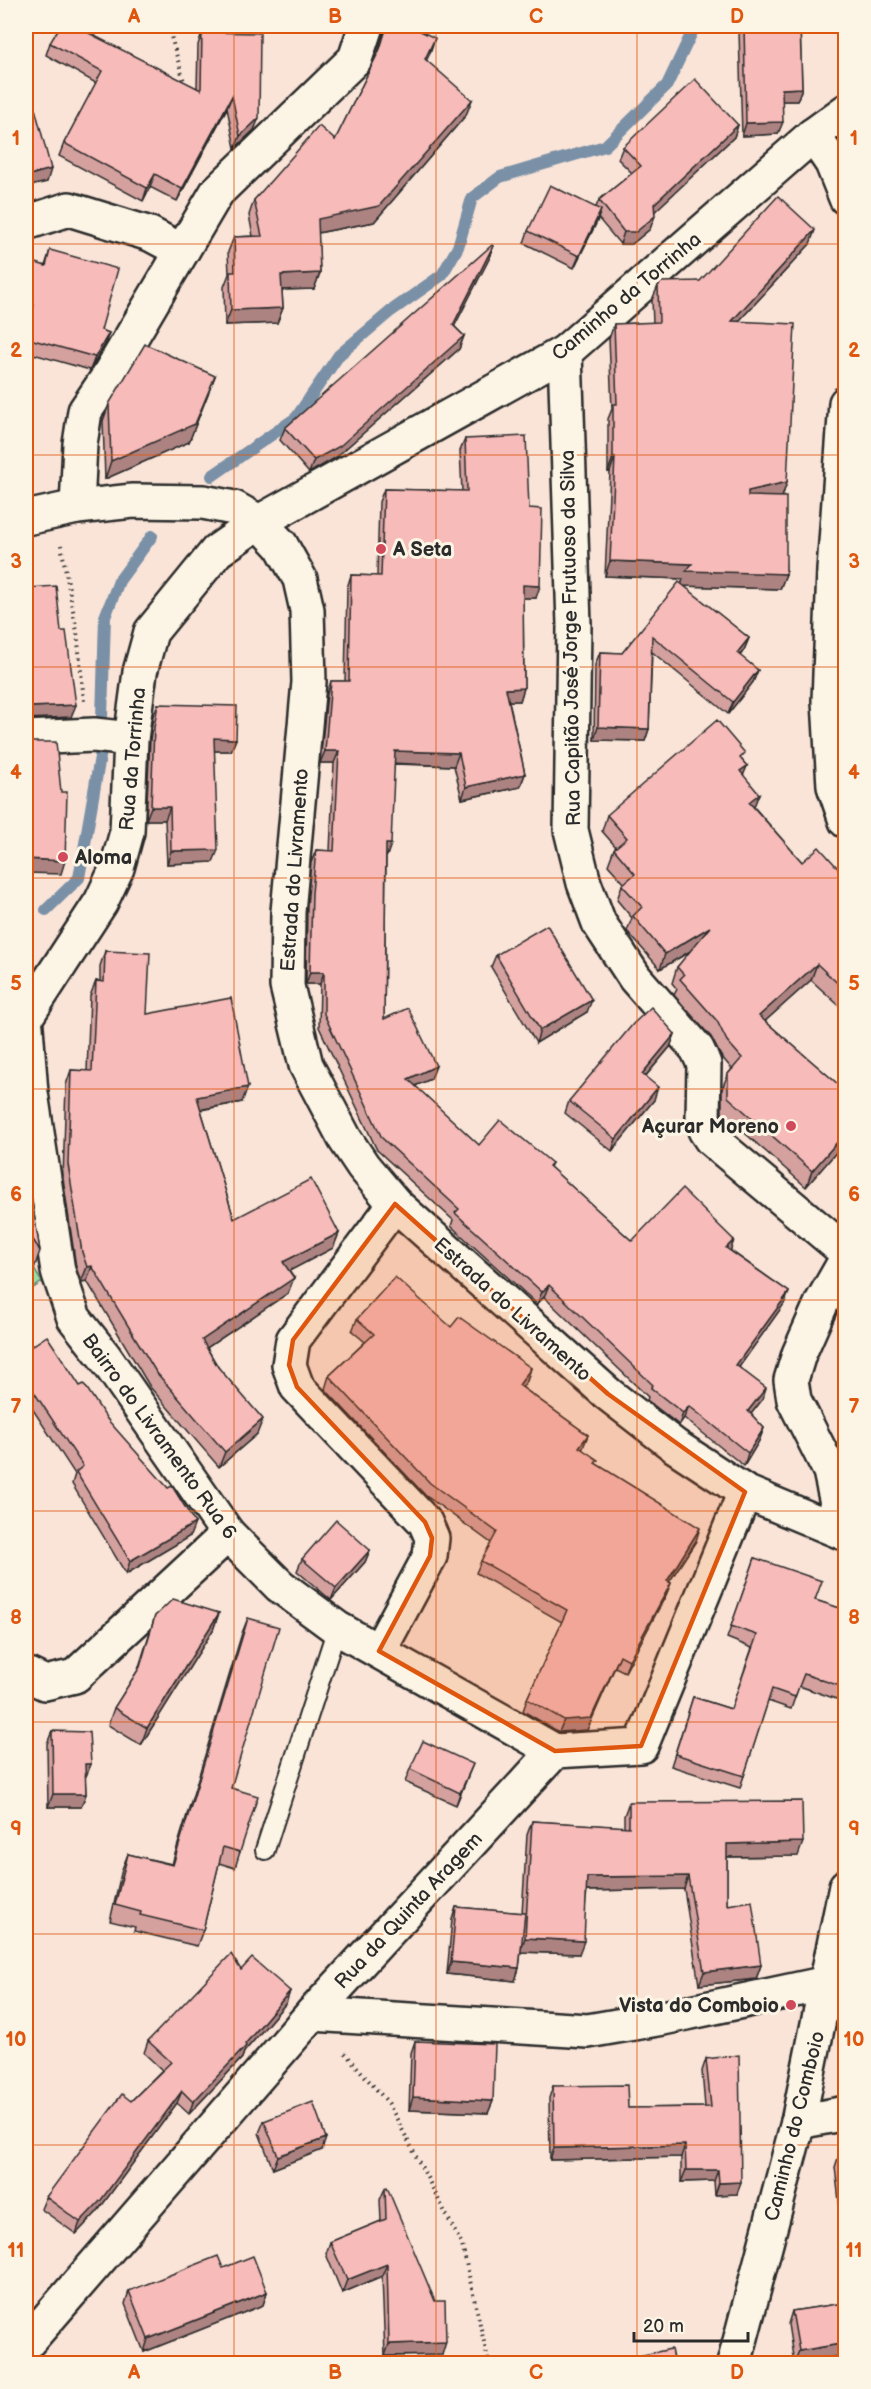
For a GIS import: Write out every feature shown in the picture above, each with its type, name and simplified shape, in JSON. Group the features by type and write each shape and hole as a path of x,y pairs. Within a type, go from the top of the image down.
{"street":[{"path":"52,512 80,444 85,411 106,380 217,192 355,59 366,26"},
{"name":"Caminho da Torrinha","path":"259,522 565,352 813,135 846,111"},
{"path":"813,135 832,163 846,198"},
{"path":"26,223 69,209 150,234 182,251"},
{"name":"Rua Capitão José Jorge Frutuoso da Silva","path":"565,352 574,625 571,830 584,883 599,922 635,978 697,1049 704,1064 703,1119 705,1130 711,1139 846,1252"},
{"path":"846,403 834,570 829,701 834,786 846,821"},
{"name":"Estrada do Livramento","path":"52,512 133,501 203,502 234,508 259,522 281,544 300,579 307,610 309,682 288,912 287,986 306,1065 345,1139 363,1166 395,1204 608,1394 675,1446 745,1492 838,1531"},
{"name":"Rua da Torrinha","path":"26,1017 101,902 117,868 127,831 131,739 140,672 151,632 217,551 259,522"},
{"path":"26,738 90,735 131,739"},
{"name":"Bairro do Livramento Rua 6","path":"26,1028 31,1093 58,1271 74,1318 104,1356 228,1534 280,1586 337,1628 555,1751"},
{"path":"379,1651 430,1556 432,1538 425,1522 297,1387 289,1365 293,1340 395,1204"},
{"path":"838,1531 837,1503 830,1471 794,1400 791,1380 804,1343 846,1260"},
{"path":"555,1751 641,1746 745,1492"},
{"path":"26,1674 45,1683 75,1676 228,1534"},
{"name":"Rua da Quinta Aragem","path":"26,2344 312,2014 555,1751"},
{"name":"Caminho do Comboio","path":"734,2364 837,1981 846,1886"},
{"path":"312,2014 588,2031 663,2018 837,1981"},
{"path":"798,2122 846,2113"}],"lane":[{"path":"265,1850 337,1628"}],"path":[{"path":"168,26 188,92"},
{"path":"52,512 77,632 90,735"},
{"path":"312,2014 389,2104 462,2246 489,2364"}],"highlighted area":[{"path":"395,1204 608,1394 745,1492 641,1746 555,1751 379,1651 430,1556 432,1538 425,1522 297,1387 289,1365 293,1340"}],"green space":[{"path":"26,1256 42,1282 26,1293"}],"building":[{"path":"60,26 75,26 201,90 202,32 260,33 259,118 240,136 232,96 182,189 155,174 147,188 64,143 102,71 50,43"},
{"path":"387,26 410,26 435,38 425,59 472,100 379,206 318,219 320,273 281,275 283,308 231,310 230,272 235,272 234,237 262,236 254,200 319,126 335,140 380,49"},
{"path":"744,26 800,26 802,88 782,89 783,122 746,123"},
{"path":"695,79 738,125 654,204 655,216 636,232 624,232 599,200 641,166 623,147"},
{"path":"32,97 51,169 26,176 26,99"},
{"path":"550,185 601,210 579,256 528,231"},
{"path":"778,196 815,230 732,321 795,324 787,482 748,491 748,496 786,497 786,574 686,571 692,564 610,561 615,457 613,457 613,404 617,404 614,324 659,322 658,286 661,282 700,281"},
{"path":"492,245 453,325 464,336 340,446 314,460 285,428"},
{"path":"50,250 118,269 101,330 109,333 95,357 26,338 34,305 26,303 26,260 46,266"},
{"path":"145,344 215,376 195,424 111,461 109,404"},
{"path":"26,425 31,475 26,475"},
{"path":"526,436 529,508 542,509 540,586 523,585 524,688 506,689 525,774 466,787 459,753 395,751 391,844 386,844 384,1019 408,1008 436,1066 408,1079 479,1145 500,1120 552,1163 549,1166 632,1241 682,1189 734,1240 726,1248 789,1292 736,1365 766,1388 748,1411 764,1428 748,1453 689,1406 683,1413 651,1388 653,1385 549,1285 542,1292 455,1213 459,1209 382,1138 324,1014 324,972 310,972 312,893 316,850 334,851 339,751 325,751 331,681 349,681 351,575 381,576 384,489 467,491 465,439"},
{"path":"27,568 28,588 56,586 61,631 66,631 76,705 26,708"},
{"path":"679,582 749,638 737,653 758,670 733,702 652,636 649,729 598,727 600,652 622,653"},
{"path":"158,704 237,706 236,739 214,738 218,850 171,851 170,807 151,807 154,728"},
{"path":"717,720 745,753 740,758 747,766 740,771 759,794 749,802 802,862 819,847 846,877 846,991 817,964 759,1016 846,1091 846,1132 812,1171 728,1097 728,1074 742,1058 727,1041 717,1021 680,979 684,975 677,967 710,927 665,954 633,916 642,907 622,885 635,874 614,849 627,838 607,815"},
{"path":"26,742 56,742 61,792 67,792 65,861 26,859"},
{"path":"547,925 592,1000 540,1030 496,955"},
{"path":"105,951 150,953 147,1014 231,998 248,1087 197,1097 234,1219 311,1179 339,1233 283,1262 294,1278 202,1340 218,1367 263,1419 225,1452 156,1372 92,1266 87,1267 82,1252 68,1164 71,1070 92,1071 96,981 104,982"},
{"path":"651,1007 675,1034 642,1074 658,1087 616,1139 569,1101 633,1024"},
{"path":"26,1164 40,1251 26,1228"},
{"path":"395,1277 451,1327 459,1317 531,1368 519,1385 588,1435 579,1447 598,1460 595,1463 700,1528 667,1581 671,1583 629,1660 620,1655 591,1718 564,1720 527,1699 567,1610 481,1561 497,1532 430,1483 329,1376 374,1334 357,1319"},
{"path":"47,1336 80,1386 84,1384 107,1419 168,1488 172,1486 195,1523 130,1561 76,1472 83,1466 26,1380 26,1350"},
{"path":"336,1520 370,1550 336,1588 302,1559"},
{"path":"755,1558 822,1581 815,1600 846,1610 846,1688 804,1674 795,1697 772,1689 744,1776 675,1754 693,1697 731,1709 757,1635 731,1626"},
{"path":"173,1599 219,1613 147,1728 114,1708 140,1667 155,1616"},
{"path":"248,1618 279,1627 231,1788 258,1796 240,1852 223,1847 203,1930 140,1915 141,1912 115,1905 128,1854 173,1865"},
{"path":"52,1731 89,1732 91,1764 85,1764 86,1794 53,1794"},
{"path":"423,1741 473,1764 460,1793 410,1769"},
{"path":"802,1801 803,1842 727,1844 727,1905 752,1901 761,1965 704,1972 688,1876 587,1877 584,1941 525,1938 532,1821 629,1827 629,1802"},
{"path":"456,1907 525,1913 519,1968 451,1962"},
{"path":"231,1954 241,1970 252,1958 290,1991 245,2044 246,2046 193,2102 182,2091 101,2200 80,2222 46,2197 122,2094 131,2101 171,2062 148,2041"},
{"path":"415,2041 495,2044 493,2101 413,2097"},
{"path":"739,2055 741,2182 719,2183 718,2170 686,2170 685,2145 554,2148 553,2086 627,2085 628,2108 711,2107 706,2059"},
{"path":"313,2102 326,2138 278,2156 264,2121"},
{"path":"839,2155 846,2155 846,2207 845,2207"},
{"path":"387,2187 435,2301 445,2301 446,2342 389,2344 387,2264 347,2280 330,2242 386,2219 385,2188"},
{"path":"218,2256 223,2268 253,2256 267,2292 148,2339 129,2291"},
{"path":"844,2303 846,2343 799,2351 792,2311"},
{"path":"671,2349 674,2364 606,2364 606,2363"}],"waterway":[{"path":"212,476 296,418 339,355 391,311 442,275 458,247 472,198 500,177 605,146 667,85 695,26"},
{"path":"46,910 79,878 101,751 105,617 119,581 152,536"}],"place":[{"name":"A Seta","path":"381,549"},
{"name":"Aloma","path":"63,857"},
{"name":"Açurar Moreno","path":"791,1126"},
{"name":"Vista do Comboio","path":"791,2005"}]}
